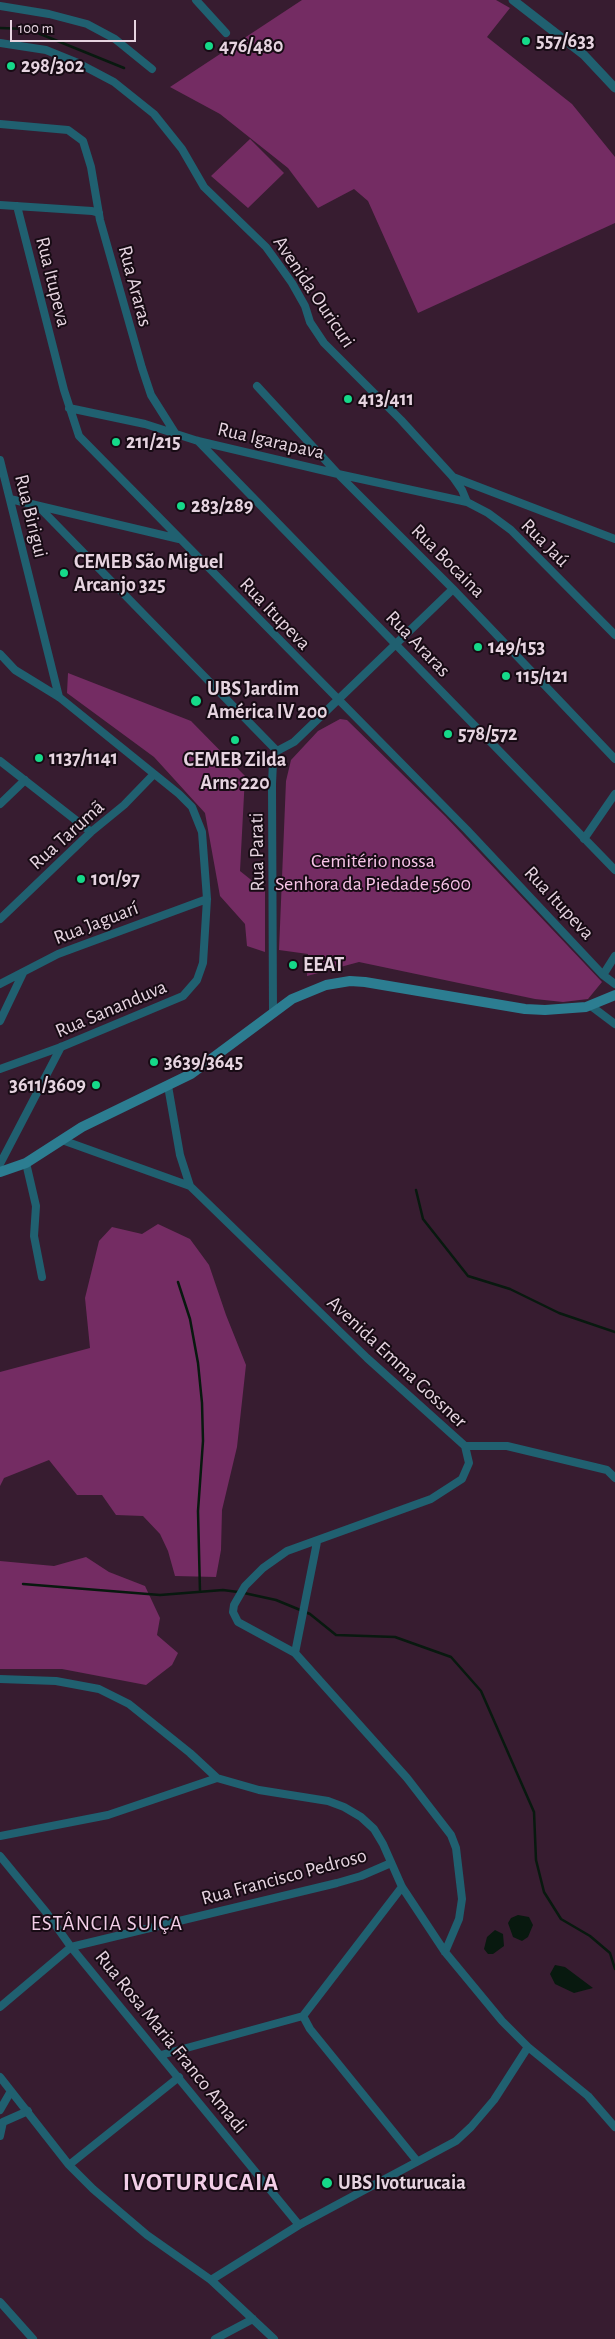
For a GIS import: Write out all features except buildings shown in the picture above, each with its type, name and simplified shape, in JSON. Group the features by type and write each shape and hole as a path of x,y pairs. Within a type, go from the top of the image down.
{"main road":[{"path":"0,1172 26,1163 82,1127 198,1070 273,1013 301,995 326,985 350,981 525,1009 569,1010 591,1006 615,994"}],"street":[{"path":"196,0 226,33"},
{"path":"513,0 584,55 615,88"},
{"path":"0,6 49,14 87,24 115,39 152,69"},
{"name":"Avenida Ouricuri","path":"0,43 46,50 78,63 114,82 154,114 182,149 204,188 266,247 292,283 305,306 310,322 324,343 401,420 453,477"},
{"name":"Rua Araras","path":"0,124 68,130 83,141 91,167 99,214 142,368 151,395 175,433"},
{"path":"0,205 92,210 99,214"},
{"name":"Rua Itupeva","path":"17,206 69,408 79,436 467,830 604,975 615,984"},
{"name":"Rua Bocaina","path":"257,386 338,474 453,589 615,759"},
{"name":"Rua Igarapava","path":"69,408 145,424 198,441 467,502"},
{"name":"Rua Araras","path":"198,441 615,870"},
{"name":"Rua Birigui","path":"0,460 59,697"},
{"path":"453,477 467,502"},
{"path":"453,477 615,539"},
{"path":"10,499 179,539"},
{"name":"Rua Jaú","path":"467,502 488,513 511,530 615,635"},
{"path":"38,506 277,751 294,742 453,589"},
{"name":"Rua Sananduva","path":"0,654 15,670 59,697 192,807 202,832 207,899 203,963 197,980 183,996 62,1047 0,1069"},
{"name":"Rua Parati","path":"273,1013 272,784 273,762 277,751"},
{"path":"0,761 91,832"},
{"name":"Rua Tarumã","path":"0,919 154,774"},
{"path":"0,804 25,780"},
{"path":"584,839 615,794"},
{"name":"Rua Jaguarí","path":"0,984 58,954 207,899"},
{"path":"604,975 615,956"},
{"path":"0,1022 23,973"},
{"path":"591,1006 615,1024"},
{"path":"0,1164 62,1047"},
{"name":"Avenida Emma Gossner","path":"168,1086 180,1154 190,1186"},
{"name":"Avenida Emma Gossner","path":"62,1140 190,1186 367,1358 465,1446 470,1463 462,1479 431,1499 287,1551 263,1568 245,1586 234,1605 233,1612 238,1622 295,1653 408,1778 450,1835 456,1848 462,1898 459,1919 445,1952"},
{"path":"26,1163 36,1206 34,1236 42,1277"},
{"path":"465,1446 507,1446 607,1470 615,1478"},
{"path":"295,1653 316,1542"},
{"path":"0,1679 56,1681 99,1689 129,1704 190,1752 216,1778 259,1790 328,1802 344,1807 361,1817 374,1829 402,1887 445,1952 502,2021 528,2047 588,2096 615,2127"},
{"path":"0,1836 108,1816 216,1778"},
{"name":"Rua Rosa Maria Franco Amadi","path":"0,1856 46,1912 71,1947 161,2054 299,2225"},
{"name":"Rua Francisco Pedroso","path":"0,2007 71,1947 337,1883 361,1876 391,1863"},
{"path":"161,2054 303,2016 402,1887"},
{"path":"303,2016 310,2029 417,2161"},
{"path":"211,2280 299,2225 456,2141 494,2100 528,2047"},
{"path":"0,2077 69,2166 92,2188 147,2235 211,2280 274,2339"},
{"path":"69,2166 179,2077"},
{"path":"0,2110 12,2091"},
{"path":"0,2136 2,2120 28,2111"},
{"path":"0,2302 33,2339"},
{"path":"215,2339 253,2319"}],"green space":[{"path":"302,0 496,0 510,8 487,37 572,104 615,157 615,223 418,313 368,201 354,189 318,208 288,168 220,114 170,87"},
{"path":"250,139 284,173 248,208 211,176"},
{"path":"68,673 191,721 245,776 240,871 265,891 265,952 247,946 245,924 220,896 205,813 154,757 67,693"},
{"name":"Cemitério nossa Senhora da Piedade 5600","path":"340,719 347,720 445,816 602,982 588,999 563,1002 535,999 359,962 307,976 308,954 279,950 286,781 291,760 318,731"},
{"path":"158,1224 190,1239 209,1265 246,1365 237,1447 222,1510 221,1550 216,1577 175,1576 168,1551 160,1534 143,1516 116,1515 102,1495 77,1495 49,1460 4,1478 0,1486 0,1372 90,1348 85,1298 99,1241 112,1227 142,1234"},
{"path":"86,1557 109,1572 145,1586 160,1618 157,1635 178,1653 172,1665 146,1685 62,1669 0,1669 0,1561 54,1566"}],"shaded area":[{"path":"518,1915 529,1917 533,1925 528,1937 522,1941 513,1937 508,1923 511,1918"},
{"path":"495,1930 503,1934 504,1946 493,1954 488,1954 484,1949 487,1937"},
{"path":"555,1965 565,1967 593,1988 574,1993 555,1984 550,1974"}],"waterway":[{"path":"0,28 28,29 124,68"},
{"path":"416,1190 423,1219 468,1276 510,1289 559,1313 615,1332"},
{"path":"178,1282 190,1319 198,1363 202,1403 203,1441 198,1511 200,1592"},
{"path":"23,1584 160,1595 223,1590 238,1592"},
{"path":"244,1593 276,1600 310,1614 336,1635 395,1637 451,1657 481,1691 534,1812 536,1860 544,1892 561,1919 590,1936 610,1953 615,1969"}],"place":[{"name":"557/633","path":"526,41"},
{"name":"476/480","path":"209,46"},
{"name":"298/302","path":"11,66"},
{"name":"413/411","path":"348,399"},
{"name":"211/215","path":"116,442"},
{"name":"283/289","path":"181,506"},
{"name":"CEMEB São Miguel Arcanjo 325","path":"64,573"},
{"name":"149/153","path":"478,647"},
{"name":"115/121","path":"506,676"},
{"name":"UBS Jardim América IV 200","path":"196,701"},
{"name":"578/572","path":"448,734"},
{"name":"CEMEB Zilda Arns 220","path":"235,740"},
{"name":"1137/1141","path":"39,758"},
{"name":"101/97","path":"81,879"},
{"name":"EEAT","path":"293,965"},
{"name":"3639/3645","path":"154,1062"},
{"name":"3611/3609","path":"96,1085"},
{"name":"UBS Ivoturucaia","path":"327,2183"}],"district":[{"name":"ESTÂNCIA SUIÇA","path":"107,1924"},
{"name":"IVOTURUCAIA","path":"201,2182"}]}
